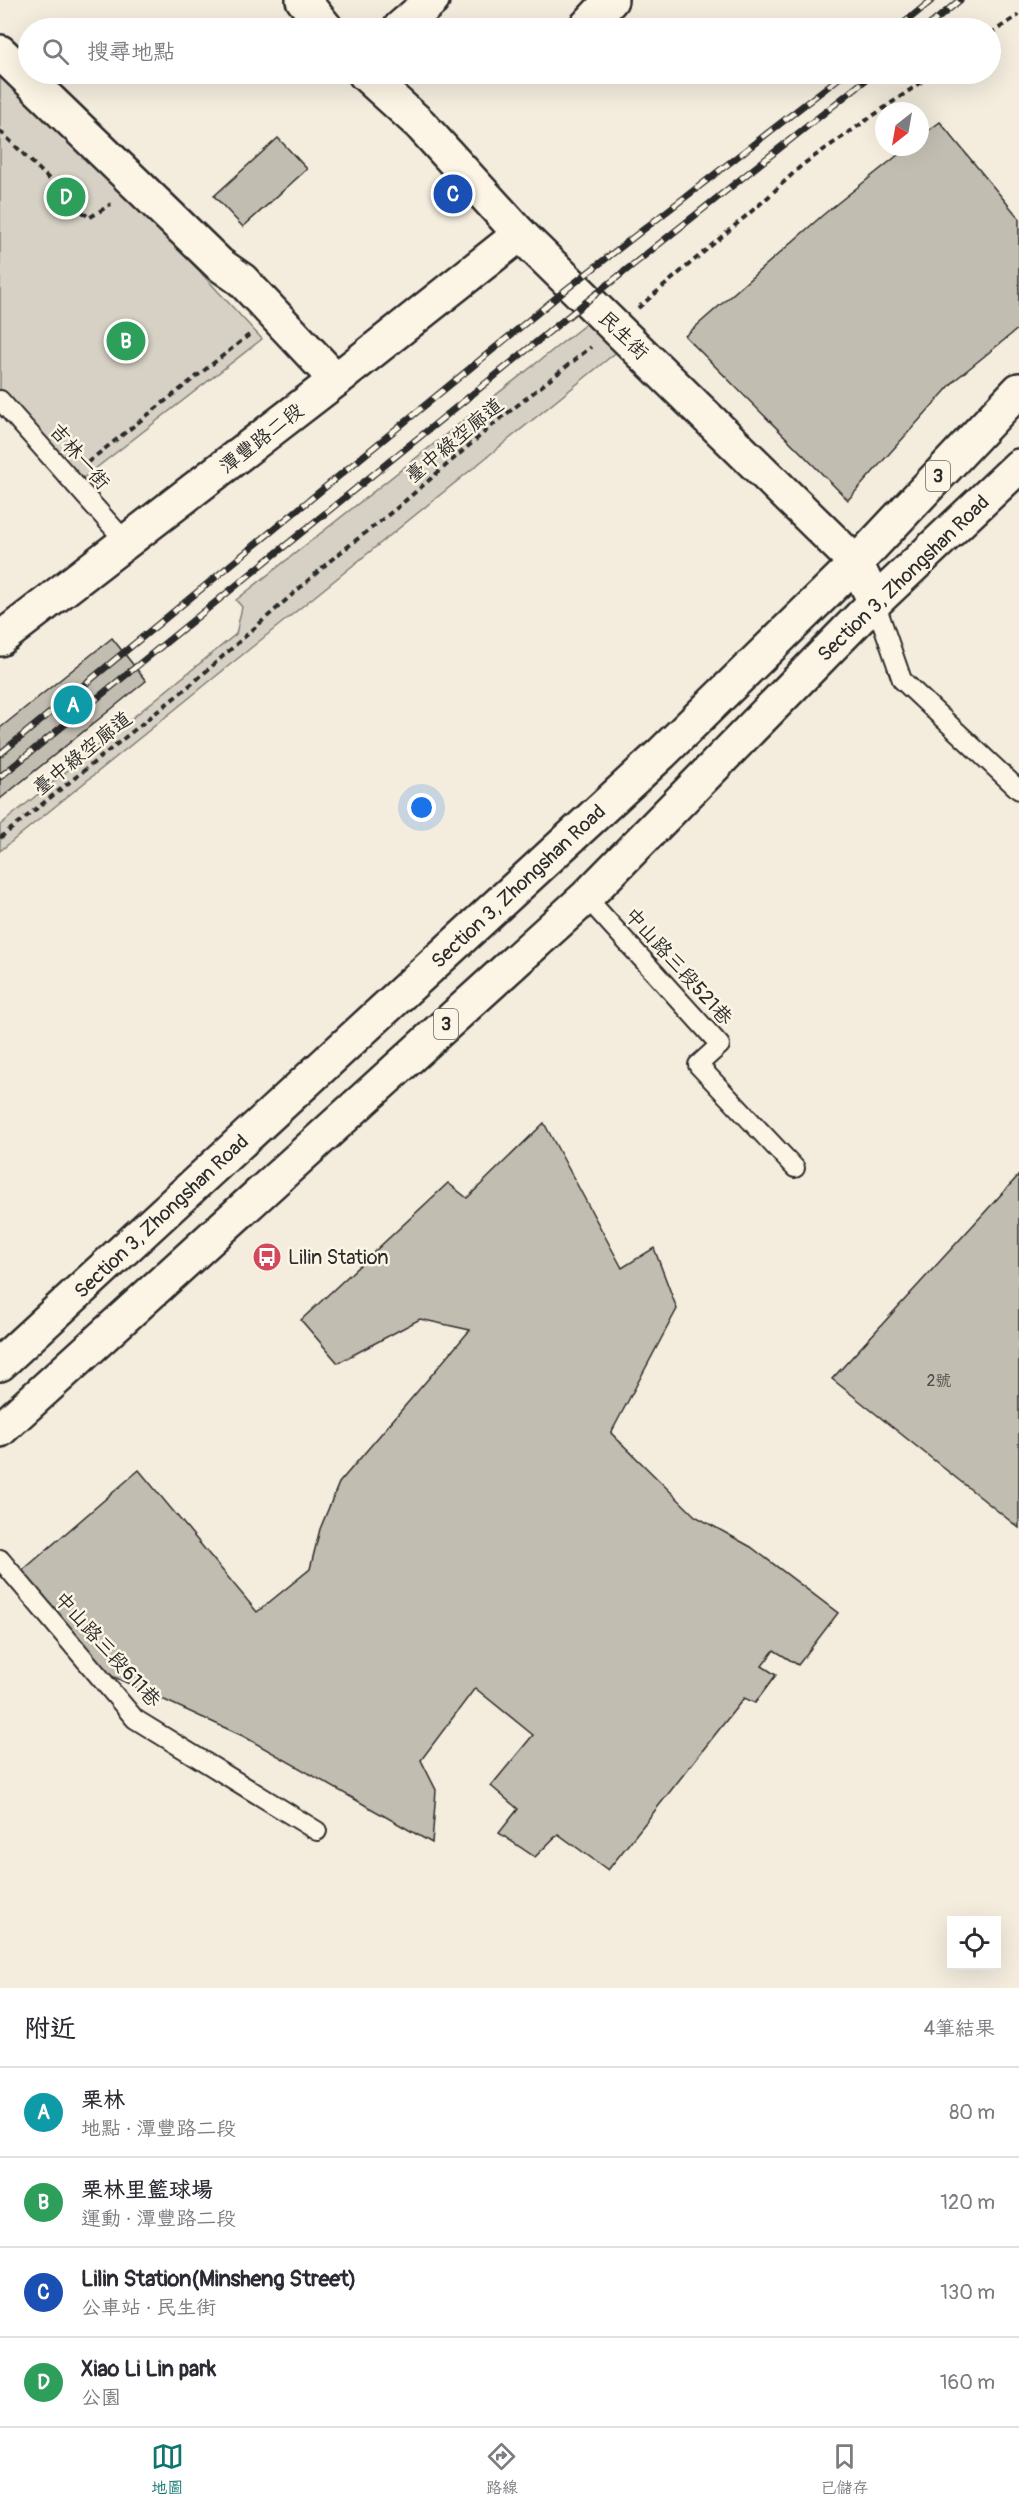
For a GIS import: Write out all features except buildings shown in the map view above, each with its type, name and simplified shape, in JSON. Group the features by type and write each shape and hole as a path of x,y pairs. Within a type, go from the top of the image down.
{"main road":[{"path":"303,0 318,18"},
{"path":"411,18 432,0"},
{"path":"594,18 611,0"},
{"path":"0,52 18,69"},
{"path":"33,84 219,264 242,280 336,380"},
{"name":"民生街","path":"375,84 420,124 520,234 856,563 875,602"},
{"name":"潭豐路二段","path":"0,639 336,380 520,234"},
{"name":"Section 3, Zhongshan Road","path":"0,1365 662,753 856,563 1019,390"},
{"name":"Section 3, Zhongshan Road","path":"0,1430 586,897 875,602 1019,465"}],"lane":[{"name":"吉林一街","path":"0,400 126,542"},
{"path":"875,602 902,680 1019,790"},
{"name":"中山路三段521巷","path":"586,897 720,1045 698,1065 795,1168"},
{"name":"中山路三段611巷","path":"0,1559 135,1719 317,1831"}],"path":[{"path":"1001,27 1019,15"},
{"name":"臺中綠空廊道","path":"0,838 194,682 331,560 398,507 495,423 615,327 731,226 766,199 802,165 919,84"},
{"path":"0,131 88,218 113,202"},
{"path":"83,465 255,330"}],"shaded area":[{"path":"0,55 18,75 18,84 27,84 262,339 73,486 0,397"},
{"path":"596,316 624,346 0,851 0,825 236,634 242,607 236,600"}],"railway":[{"path":"910,18 932,0"},
{"path":"938,18 960,0"},
{"path":"0,754 568,288 831,84"},
{"path":"0,777 581,306 860,84"}],"place":[{"name":"Lilin Station(Minsheng Street)","path":"453,194"},
{"name":"Xiao Li Lin park","path":"66,197"},
{"name":"栗林里籃球場","path":"126,341"},
{"name":"栗林","path":"73,705"},
{"name":"Lilin Station","path":"267,1257"}]}
